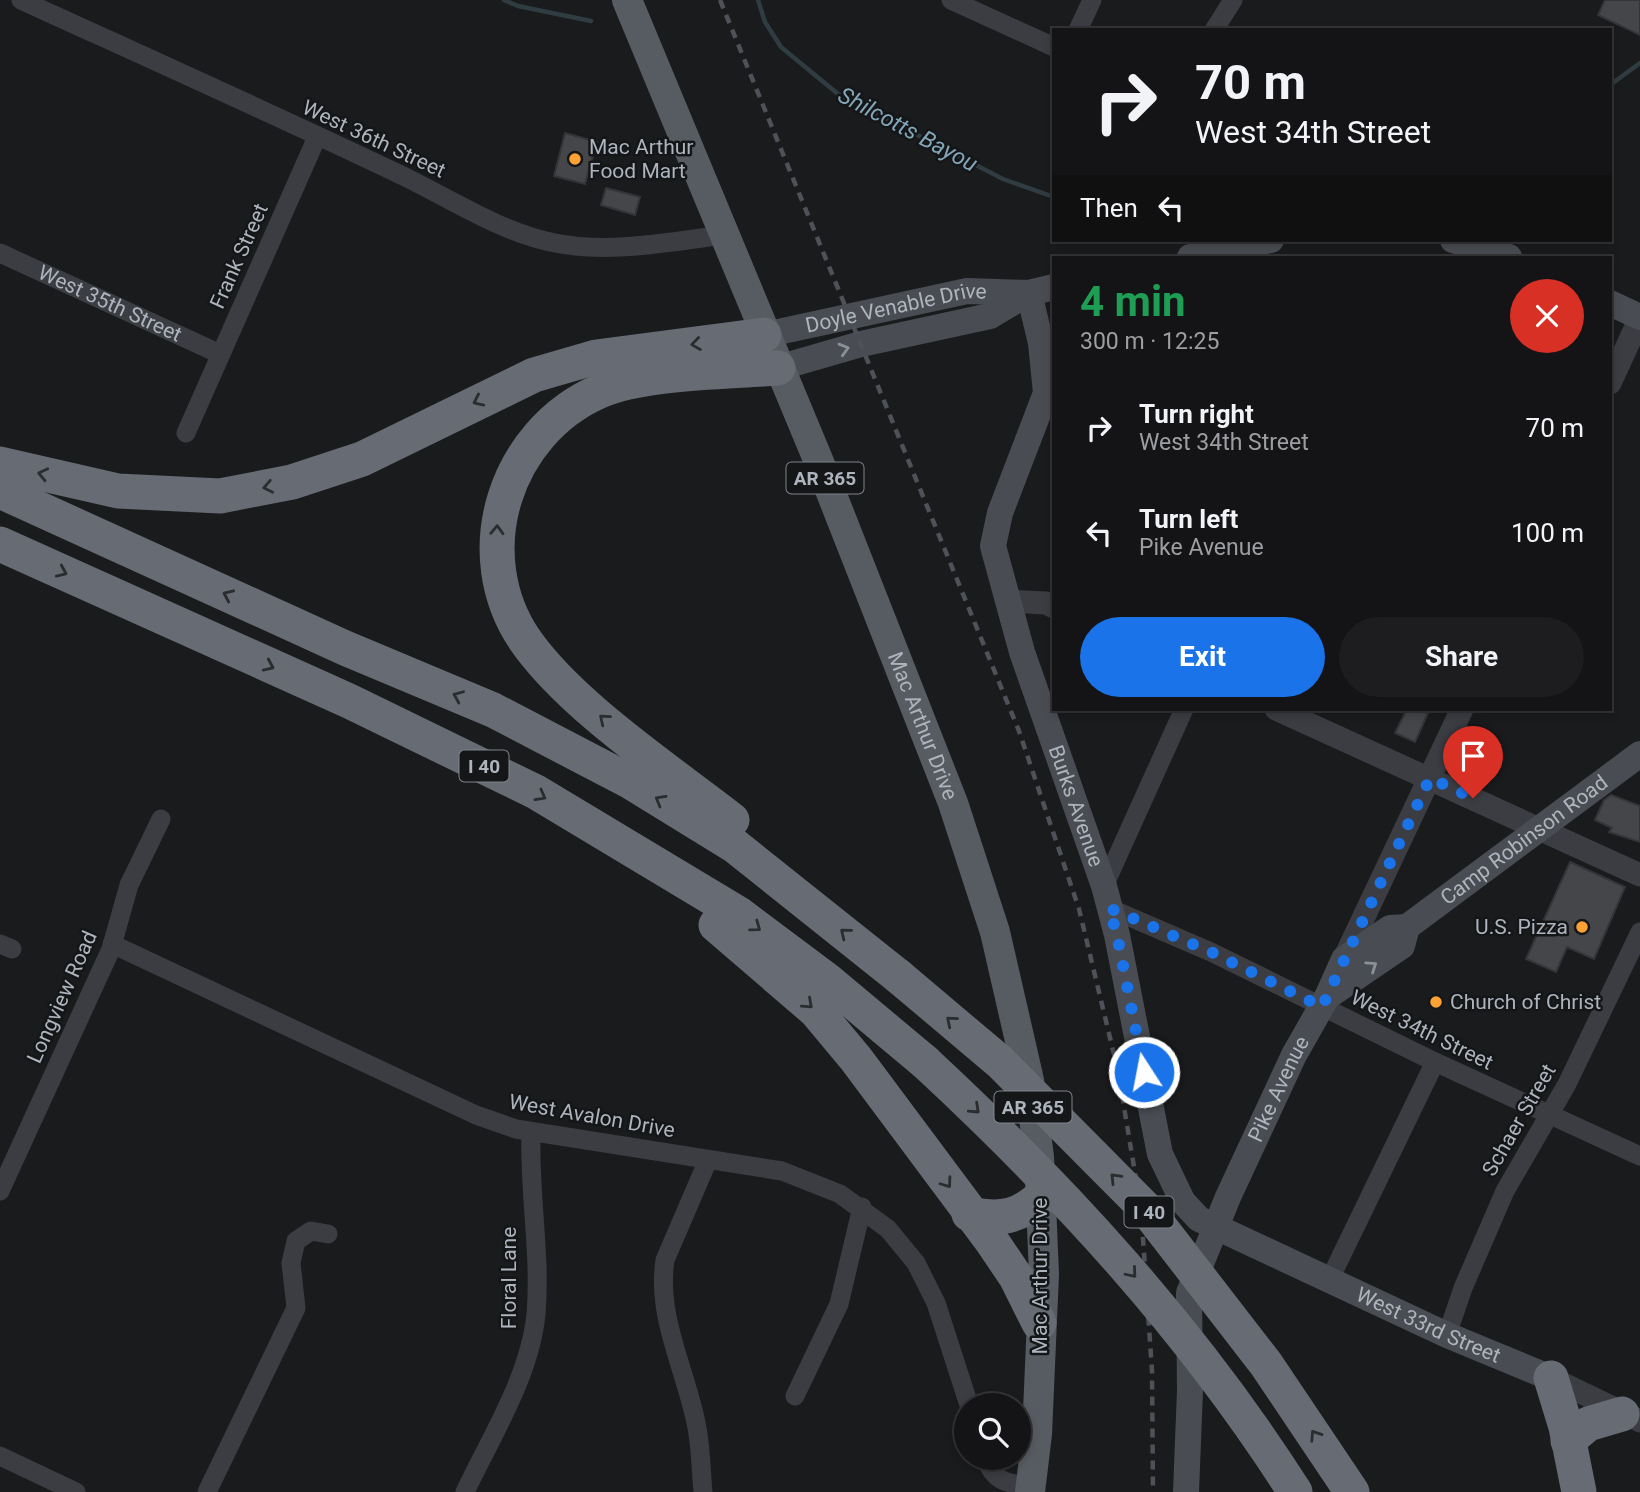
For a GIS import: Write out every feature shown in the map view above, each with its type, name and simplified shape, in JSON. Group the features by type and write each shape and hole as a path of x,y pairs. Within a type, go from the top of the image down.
{"highway":[{"path":"0,464 118,491 220,496 292,482 362,459 471,404 547,372 596,357 764,335"},
{"path":"778,368 633,381 600,390 576,404 541,434 515,469 504,496 497,533 502,591 524,638 557,679 735,823 780,880"},
{"name":"I 40","path":"0,491 345,648 492,710 686,815 780,880 1000,1062 1147,1210 1266,1364 1352,1492"},
{"name":"I 40","path":"0,544 464,755 606,833 739,914 827,980 925,1062 1006,1137 1075,1207 1136,1278 1244,1416 1295,1492"},
{"path":"606,833 816,1011 882,1091 1016,1277 1040,1323"},
{"path":"970,1214 995,1219 1009,1218 1024,1212 1040,1198"},
{"path":"1551,1378 1579,1492"},
{"path":"1568,1441 1588,1424 1631,1417"}],"main road":[{"name":"Mac Arthur Drive","path":"627,0 819,462 948,791 982,888 1006,974 1029,1080 1039,1157 1044,1274 1037,1434 1030,1489"},
{"path":"1195,256 1261,242"},
{"path":"1460,242 1506,256"},
{"name":"Doyle Venable Drive","path":"764,335 967,291 1041,290"},
{"name":"Doyle Venable Drive","path":"778,368 861,344 990,316 1041,290"},
{"name":"Burks Avenue","path":"1041,290 1041,343 1046,393 995,532 993,546 1007,600 1117,935 1160,1154 1187,1209 1216,1227"},
{"path":"1612,304 1640,318"},
{"name":"Camp Robinson Road","path":"1344,959 1390,928 1407,927 1640,754"},
{"name":"Camp Robinson Road","path":"1324,1002 1402,946 1407,927"},
{"name":"Pike Avenue","path":"1186,1492 1190,1390 1189,1293 1294,1055 1324,1002 1344,959"},
{"path":"1160,1154 1189,1293"},
{"name":"West 33rd Street","path":"1216,1227 1447,1335 1551,1378"}],"street":[{"name":"West 36th Street","path":"21,0 488,219 553,243 615,247 724,235"},
{"path":"951,0 1052,46"},
{"path":"1079,28 1092,0"},
{"path":"1215,28 1233,0"},
{"name":"Frank Street","path":"186,433 317,137"},
{"name":"West 35th Street","path":"0,253 220,354"},
{"path":"1612,379 1640,318"},
{"path":"1007,600 1052,607"},
{"path":"1106,897 1183,711"},
{"path":"1280,711 1640,875"},
{"name":"Pike Avenue","path":"1344,959 1461,711"},
{"name":"Longview Road","path":"0,1191 112,944 129,884 161,819"},
{"name":"West 34th Street","path":"1106,897 1211,952 1324,1002 1435,1062 1640,1156"},
{"name":"Schaer Street","path":"1447,1335 1463,1288 1505,1191 1567,1084 1640,932"},
{"name":"West Avalon Drive","path":"112,944 476,1115 531,1133 782,1171 807,1178 862,1207 906,1248 929,1286 965,1393"},
{"path":"1329,1281 1435,1062"},
{"name":"Floral Lane","path":"465,1492 521,1373 532,1339 536,1313 529,1178 531,1133"},
{"path":"703,1492 697,1428 668,1323 662,1277 665,1260 708,1160"},
{"path":"795,1396 839,1304 862,1207"},
{"path":"207,1492 296,1308 291,1263 296,1241 311,1231 328,1234"},
{"name":"West 33rd Street","path":"1551,1378 1631,1417"},
{"path":"0,1456 76,1492"},
{"path":"27,1469 38,1492"},
{"path":"989,1470 1002,1482 1030,1489"}],"building":[{"path":"1605,0 1640,0 1640,35 1598,15"},
{"name":"Mac Arthur Food Mart","path":"565,133 597,142 585,184 554,176"},
{"path":"606,188 640,197 635,215 601,205"},
{"path":"1406,711 1428,713 1415,742 1395,733"},
{"path":"1611,795 1640,806 1640,842 1609,832 1612,828 1595,820 1604,800"},
{"path":"1570,862 1625,887 1594,959 1567,947 1556,972 1526,959"}],"waterway":[{"name":"Shilcotts Bayou","path":"504,0 518,6 591,21"},
{"name":"Shilcotts Bayou","path":"758,0 765,22 781,47 838,94 1003,179 1052,196"},
{"name":"Shilcotts Bayou","path":"1612,84 1640,63"}],"railway":[{"path":"720,0 1019,731 1079,909 1118,1071 1141,1209 1152,1371 1153,1492"}],"place":[{"name":"Mac Arthur Food Mart","path":"575,159"},
{"name":"U.S. Pizza","path":"1582,927"},
{"name":"Church of Christ","path":"1436,1002"}],"route":[{"path":"1144,1072 1117,935 1109,908 1211,952 1322,1007 1430,778 1473,798"}]}
